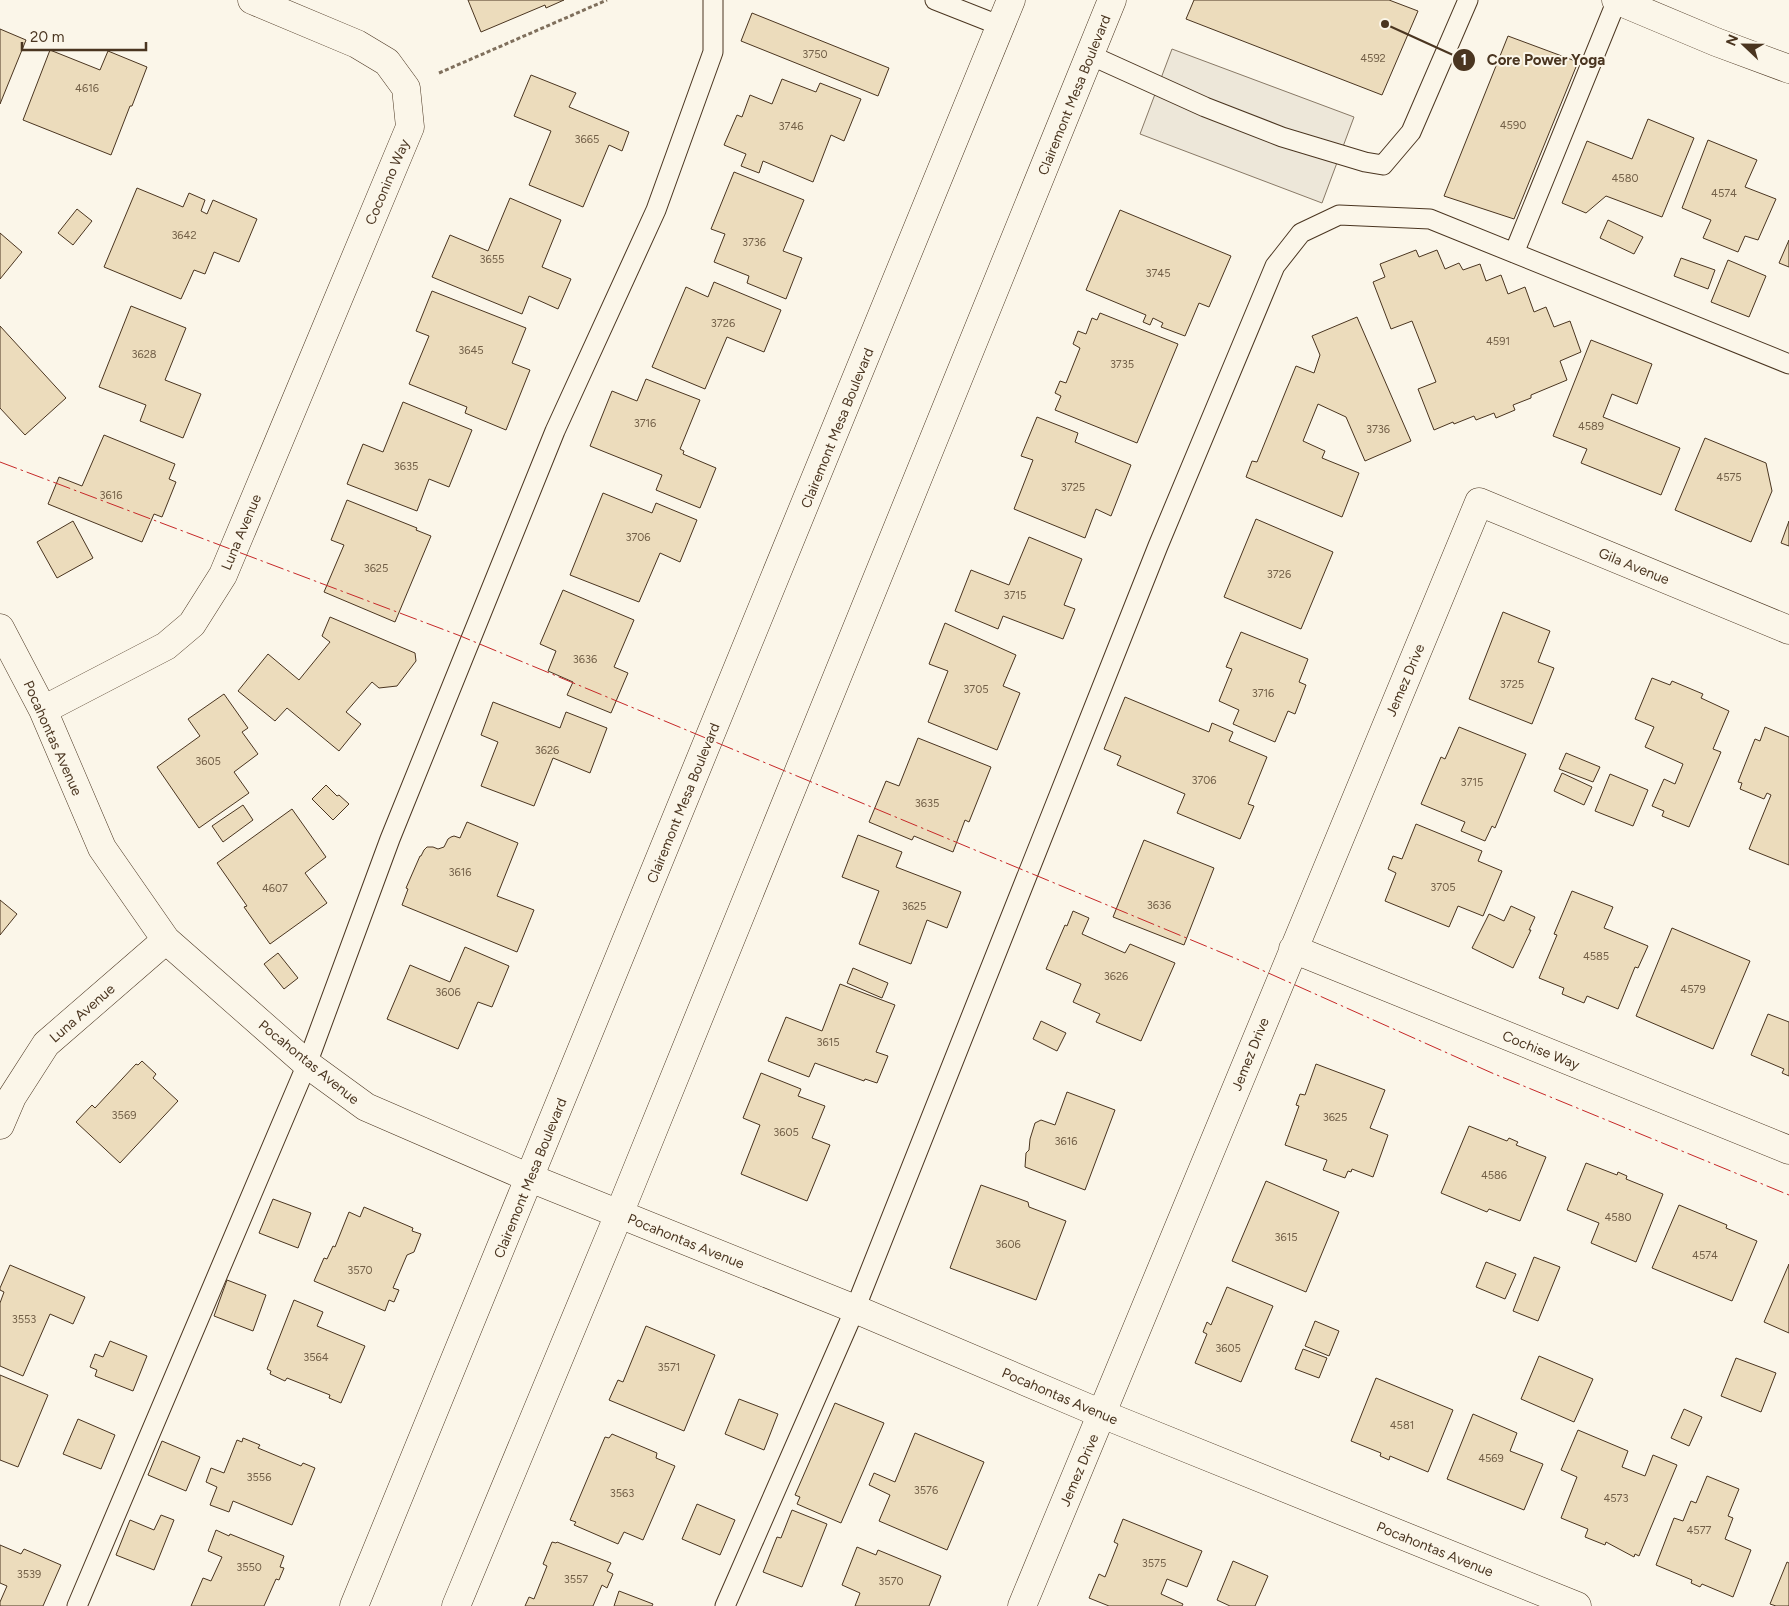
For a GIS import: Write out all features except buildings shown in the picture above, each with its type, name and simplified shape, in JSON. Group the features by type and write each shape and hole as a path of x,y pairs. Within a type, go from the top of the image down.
{"street":[{"path":"252,0 357,44 387,62 406,88"},
{"name":"Clairemont Mesa Boulevard","path":"354,1606 1011,0"},
{"name":"Clairemont Mesa Boulevard","path":"456,1606 619,1214 1112,0"},
{"path":"1616,0 1716,42 1789,69"},
{"name":"Coconino Way","path":"348,274 410,127 406,88"},
{"name":"Luna Avenue","path":"42,710 166,646 192,624 223,575 348,274"},
{"name":"Gila Avenue","path":"1479,502 1789,630"},
{"name":"Jemez Drive","path":"1022,1606 1479,502"},
{"name":"Pocahontas Avenue","path":"0,628 42,710 102,848 166,940 307,1064 366,1107 530,1178 855,1309 1537,1598 1576,1606"},
{"name":"Luna Avenue","path":"0,1125 12,1097 46,1044 166,940"},
{"name":"Cochise Way","path":"1293,949 1789,1150"}],"lane":[{"path":"77,1606 307,1064 390,839 555,431 656,210 713,52 713,0"},
{"path":"935,0 1001,26"},
{"path":"1090,55 1205,107 1282,137 1365,162 1384,165 1411,132 1468,0"},
{"path":"1514,252 1616,0"},
{"path":"726,1606 855,1309 1158,546 1275,266 1301,233 1339,215 1430,219 1789,364"}],"path":[{"path":"406,88 607,0"}],"shaded area":[{"path":"1172,49 1354,117 1322,203 1140,134"}],"power":[{"path":"0,462 458,635 1237,959 1492,1073 1789,1195"}],"place":[{"name":"Core Power Yoga","path":"1385,24"}]}
